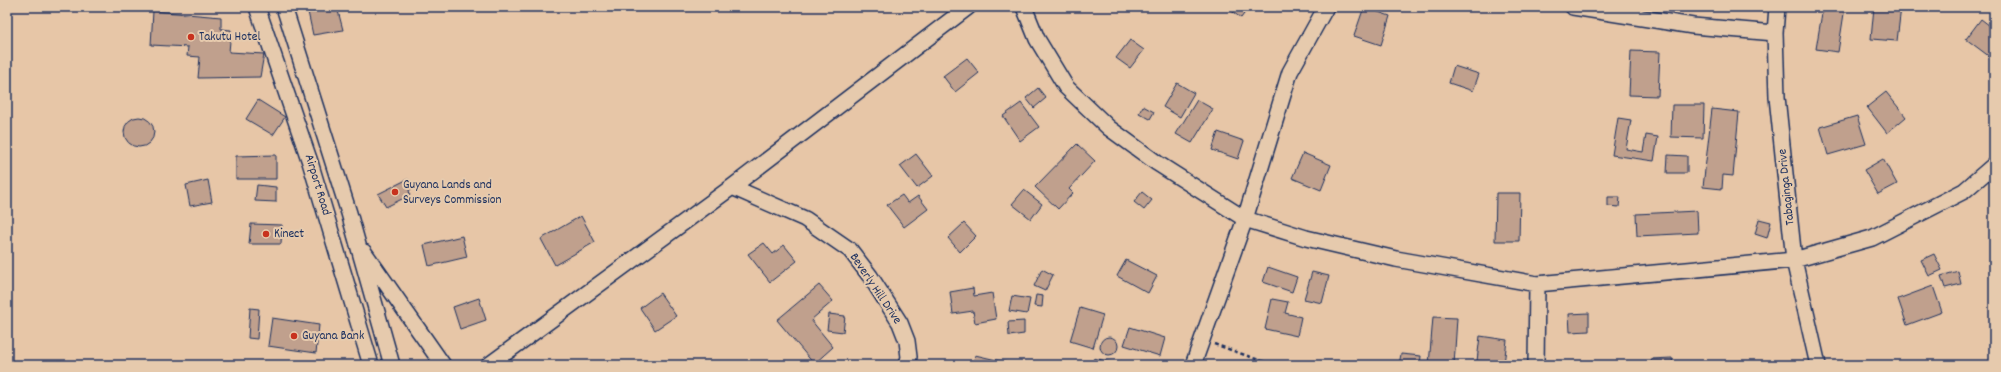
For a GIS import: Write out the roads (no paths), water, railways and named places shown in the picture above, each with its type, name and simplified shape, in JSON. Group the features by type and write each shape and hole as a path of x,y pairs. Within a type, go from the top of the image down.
{"street":[{"name":"Airport Road","path":"257,7 310,162 371,365"},
{"name":"Airport Road","path":"284,7 380,316 392,365"},
{"path":"489,365 732,187 968,7"},
{"path":"1024,7 1038,39 1066,87 1109,128 1145,155 1245,219 1306,238 1396,259 1537,284 1794,260 1872,238 1964,192 1994,165"},
{"path":"1194,365 1245,219 1290,72 1326,7"},
{"path":"1573,7 1693,26 1775,33"},
{"name":"Tabaginga Drive","path":"1777,7 1775,33 1777,97 1794,260 1818,365"},
{"path":"310,162 331,155"},
{"name":"Beverly Hill Drive","path":"732,187 805,219 850,250 870,276 900,323 907,341 909,357 908,365"},
{"path":"356,239 443,365"},
{"path":"1536,365 1537,284"}],"place":[{"name":"Takutu Hotel","path":"191,37"},
{"name":"Guyana Lands and Surveys Commission","path":"395,192"},
{"name":"Kinect","path":"266,234"},
{"name":"Guyana Bank","path":"294,336"}]}
